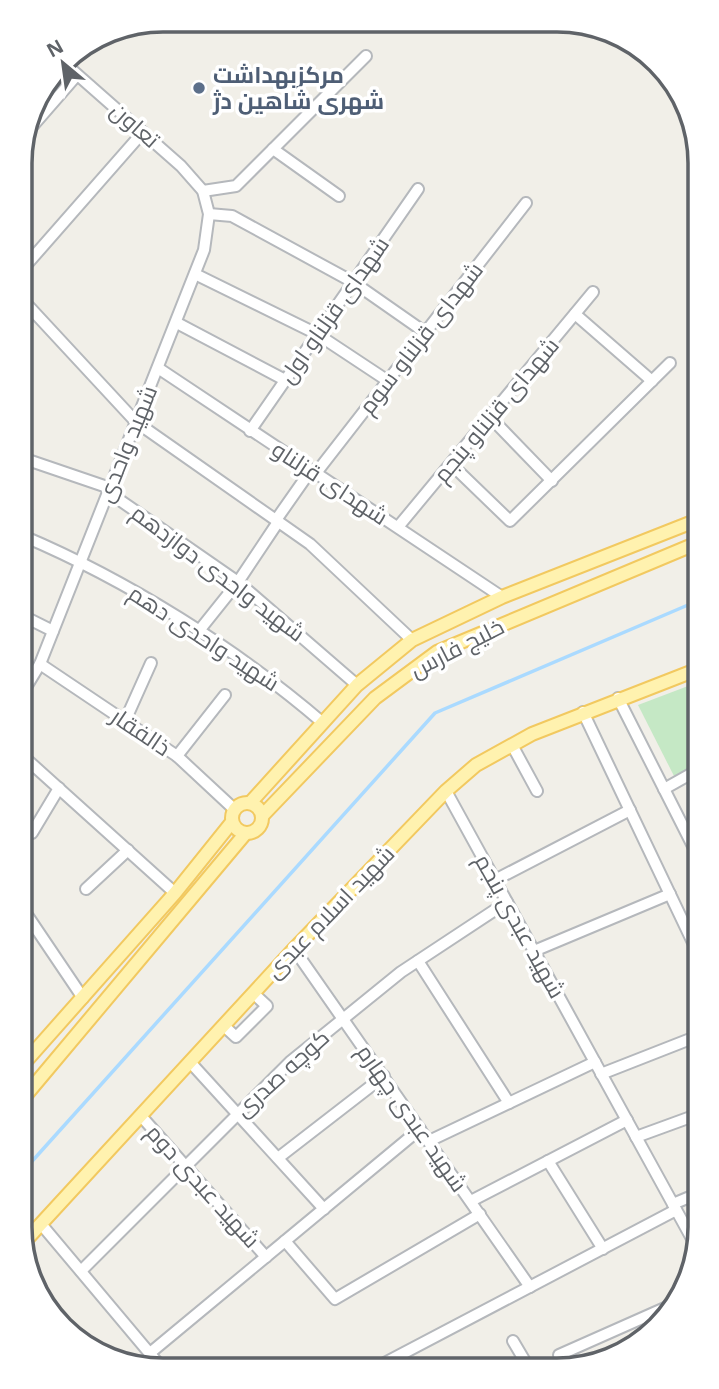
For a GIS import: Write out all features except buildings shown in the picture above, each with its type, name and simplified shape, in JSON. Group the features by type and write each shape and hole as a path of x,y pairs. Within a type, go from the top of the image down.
{"main road":[{"path":"250,803 357,685 412,640 502,597 688,524"},
{"name":"خلیج فارس","path":"262,816 375,698 437,652 688,547"},
{"name":"شهید اسلام عبدی","path":"32,1234 294,948 446,791 476,765 583,712 688,673"},
{"path":"32,1054 175,893 241,804 250,803 258,808 262,816 258,829 245,834 32,1088"},
{"path":"233,816 237,830 245,834"}],"street":[{"path":"203,191 236,186 366,56"},
{"name":"تعاون","path":"71,69 181,166 203,191"},
{"path":"39,119 77,75"},
{"path":"32,258 143,132"},
{"path":"273,149 339,196"},
{"name":"شهدای قزلناو اول","path":"250,431 418,188"},
{"name":"شهید واحدی","path":"32,677 40,664 204,250 209,214 203,191"},
{"name":"شهدای قزلناو سوم","path":"198,632 238,582 313,471 388,381 526,203"},
{"path":"209,214 232,216 353,282 426,333"},
{"path":"195,274 317,334 388,381"},
{"name":"شهدای قزلناو پنجم","path":"398,527 593,292"},
{"path":"32,310 136,422 310,544 412,640"},
{"path":"575,314 652,381"},
{"path":"177,323 285,380"},
{"path":"451,464 510,521 670,363"},
{"name":"شهدای قزلناو","path":"158,369 502,597"},
{"path":"490,417 552,481"},
{"name":"شهید واحدی دوازدهم","path":"32,462 109,490 238,582 357,685"},
{"name":"شهید واحدی دهم","path":"32,540 81,560 198,632 279,685 323,723"},
{"path":"32,620 53,631"},
{"path":"125,721 151,663"},
{"name":"ذالفقار","path":"40,664 177,757 233,816"},
{"path":"177,757 225,695"},
{"path":"618,698 687,835"},
{"path":"583,712 687,930"},
{"path":"512,745 537,791"},
{"path":"32,764 175,893"},
{"path":"664,789 687,776"},
{"path":"32,833 59,788"},
{"name":"شهید عبدی پنجم","path":"446,791 687,1229"},
{"path":"495,880 630,810"},
{"path":"86,889 128,850"},
{"path":"534,951 670,894"},
{"name":"کوچه صدری","path":"81,1271 237,1113 343,1018 418,961 507,902"},
{"path":"32,922 83,998"},
{"name":"شهید عبدی چهارم","path":"294,948 530,1287"},
{"path":"418,961 509,1103"},
{"path":"224,1026 236,1037 267,1006 253,993"},
{"path":"601,1073 687,1040"},
{"path":"190,1062 324,1209"},
{"path":"429,1141 595,1062"},
{"path":"278,1158 384,1076"},
{"name":"شهید عبدی دوم","path":"141,1116 266,1256"},
{"path":"636,1137 687,1118"},
{"path":"471,1201 627,1120"},
{"path":"150,1353 420,1129"},
{"path":"548,1161 603,1249"},
{"path":"395,1358 603,1249 687,1200"},
{"path":"285,1241 335,1299 480,1214"},
{"path":"41,1224 153,1357"},
{"path":"559,1355 656,1312"},
{"path":"513,1340 523,1358"}],"green space":[{"path":"688,686 687,769 674,776 638,705"}],"waterway":[{"path":"32,1161 435,713 688,605"}],"place":[{"name":"مرکزبهداشت شهری شاهین دژ","path":"199,88"}]}
